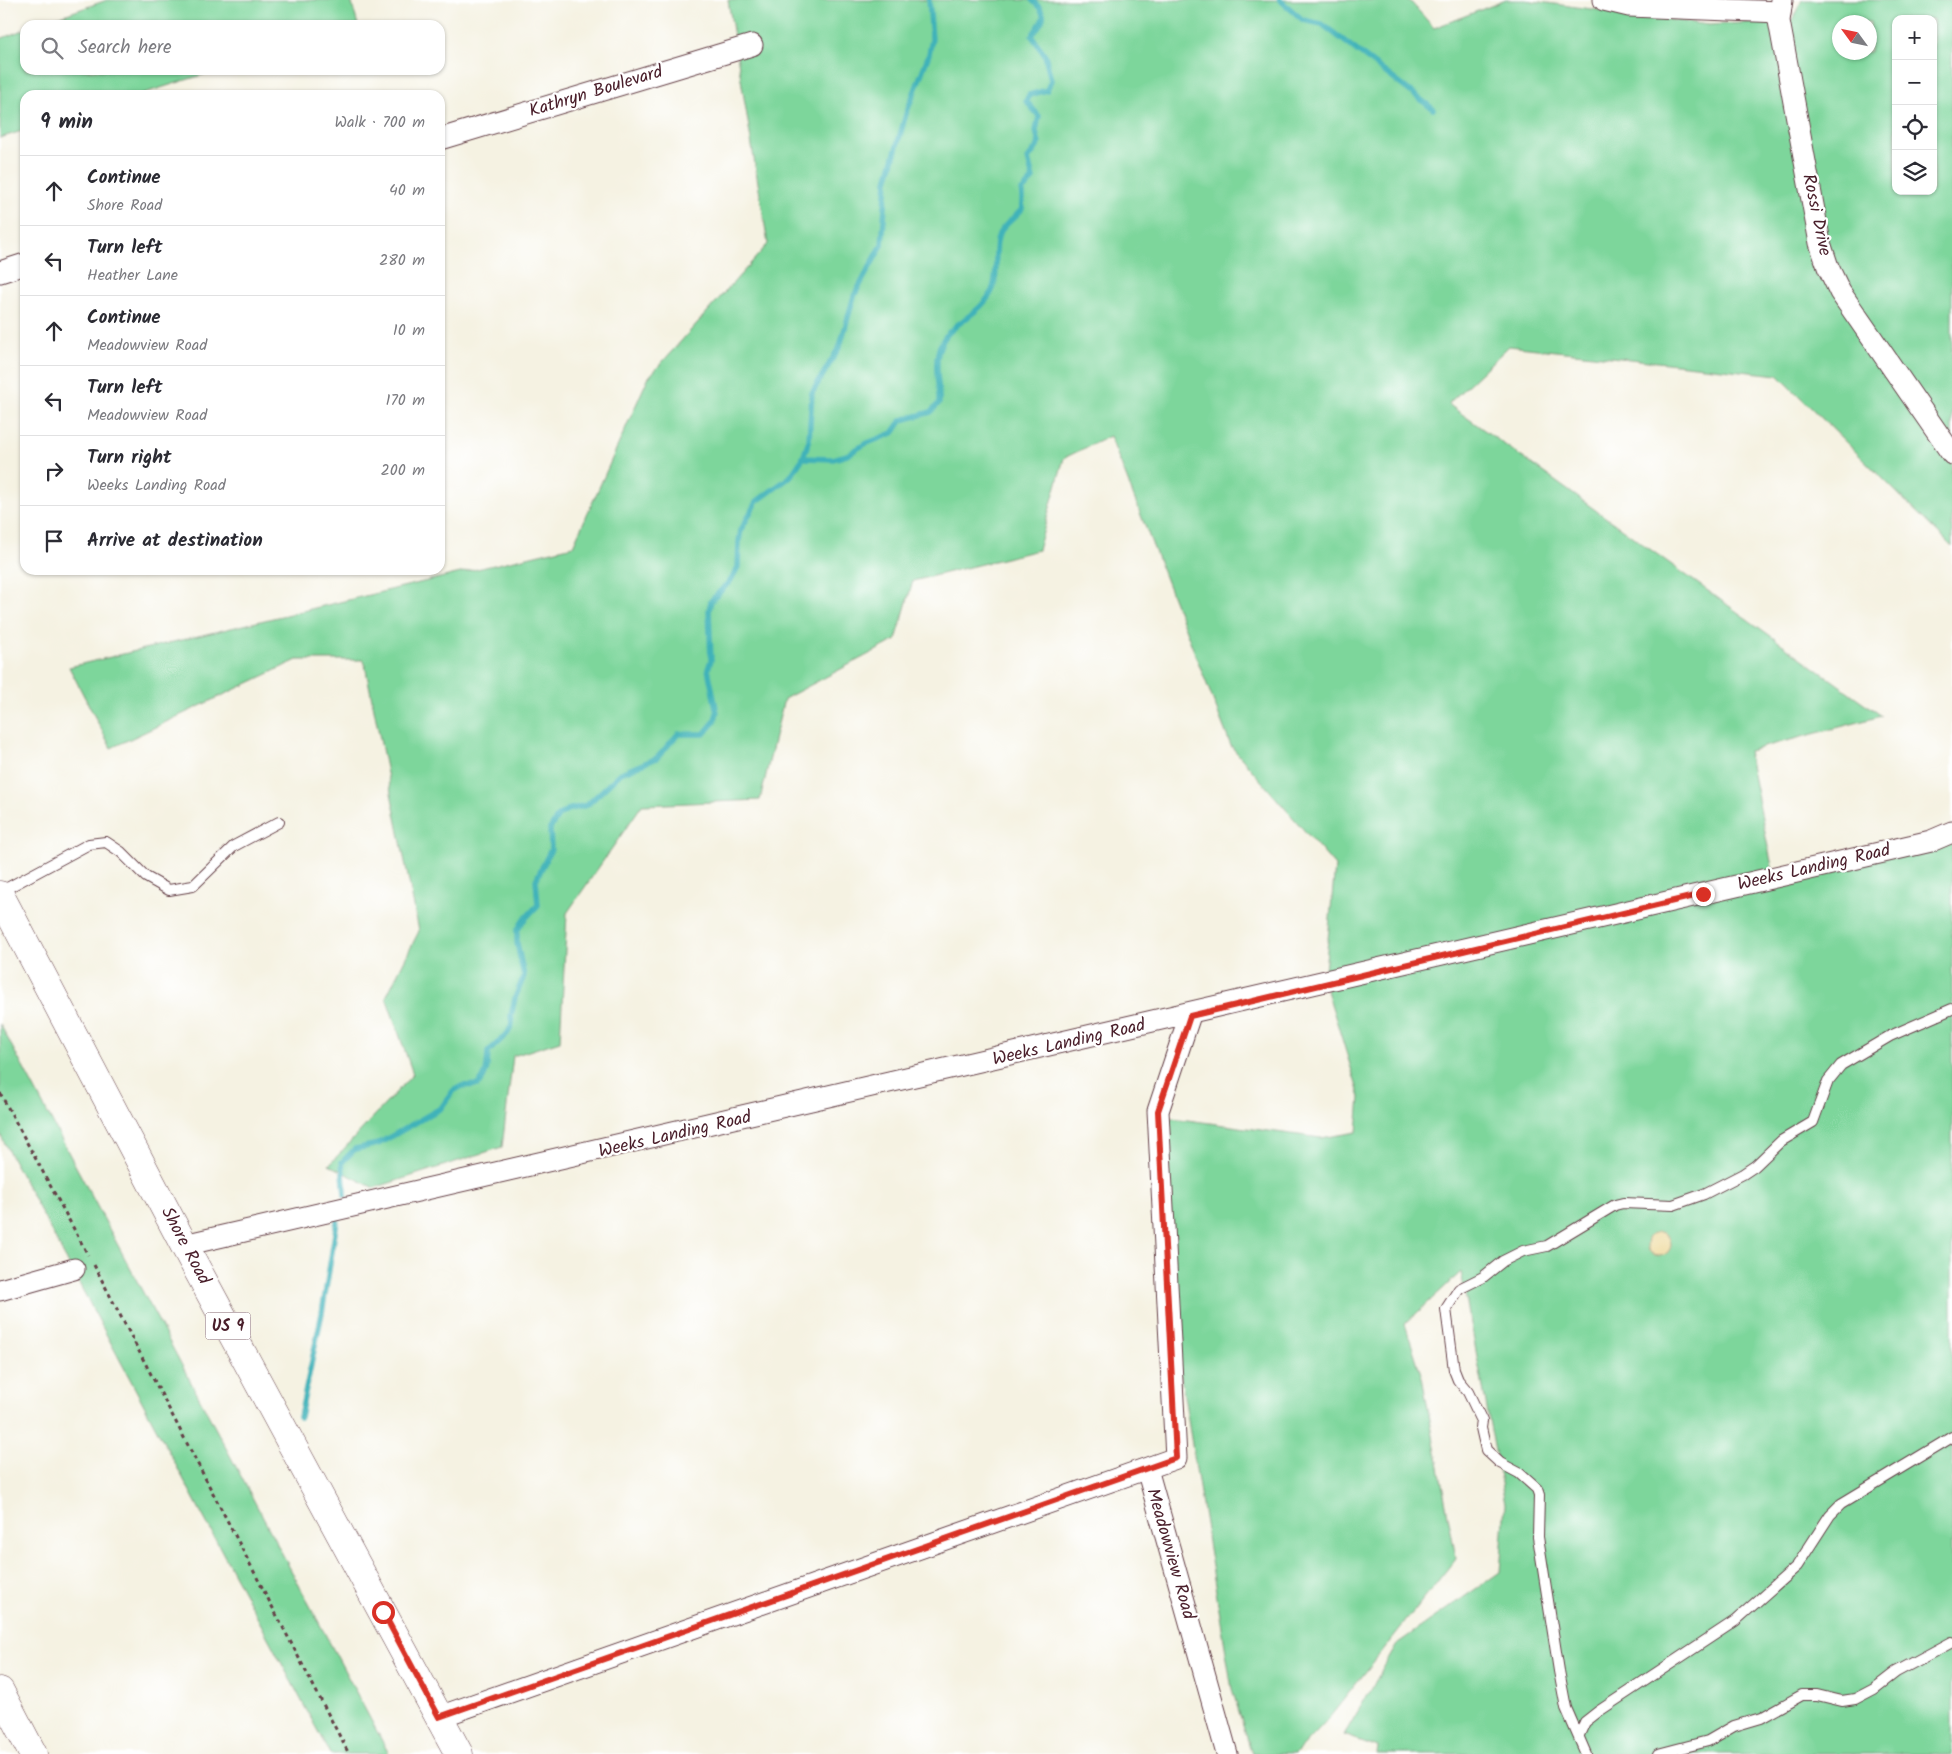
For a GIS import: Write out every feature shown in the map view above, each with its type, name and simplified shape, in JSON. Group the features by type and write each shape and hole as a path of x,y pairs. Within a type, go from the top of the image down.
{"main road":[{"name":"Shore Road","path":"0,893 184,1245 459,1754"},
{"path":"0,1691 33,1754"}],"street":[{"path":"1604,0 1629,6 1781,6"},
{"name":"Rossi Drive","path":"1781,6 1779,21 1818,233 1828,267 1840,292 1952,454"},
{"name":"Kathryn Boulevard","path":"445,138 752,46"},
{"path":"0,272 20,266"},
{"name":"Weeks Landing Road","path":"184,1245 579,1157 1190,1016 1911,845 1952,832"},
{"name":"Meadowview Road","path":"1190,1016 1158,1111 1176,1458 1147,1469 1227,1754"},
{"path":"0,1290 74,1269"},
{"path":"439,1717 1147,1469"}],"lane":[{"path":"0,893 90,844 106,842 122,852 146,877 169,890 194,886 234,846 279,822"},
{"path":"1586,1754 1566,1708 1556,1653 1538,1537 1539,1495 1537,1489 1519,1473 1492,1458 1483,1444 1482,1421 1468,1392 1458,1380 1454,1370 1446,1309 1449,1301 1459,1289 1483,1277 1503,1261 1523,1251 1547,1246 1615,1205 1623,1203 1673,1205 1704,1194 1735,1179 1755,1166 1781,1141 1813,1122 1828,1081 1841,1065 1890,1036 1952,1009"},
{"path":"1579,1735 1585,1722 1599,1711 1735,1621 1796,1566 1830,1515 1842,1504 1952,1437"},
{"path":"1658,1754 1708,1741 1734,1726 1761,1718 1802,1695 1816,1695 1842,1701 1855,1699 1874,1689 1896,1672 1952,1642"}],"path":[{"path":"0,1093 120,1313 215,1495 230,1529 349,1754"}],"green space":[{"path":"107,0 351,0 357,20 49,20"},
{"path":"728,0 1409,0 1434,28 1506,0 1525,0 1709,25 1792,20 1802,0 1952,0 1952,547 1778,375 1509,346 1448,404 1882,716 1748,751 1774,876 1952,838 1952,1754 1377,1754 1378,1747 1344,1735 1398,1643 1500,1572 1505,1504 1461,1272 1405,1324 1422,1377 1456,1558 1329,1718 1295,1754 1252,1754 1232,1689 1178,1359 1165,1117 1321,1138 1357,1132 1360,1097 1324,981 1335,866 1231,746 1110,436 1064,458 1038,550 913,581 896,640 784,699 760,800 642,805 567,913 560,1041 513,1056 502,1147 374,1188 329,1165 413,1074 386,997 419,931 364,660 297,660 111,748 69,667 573,546 648,378 768,244"},
{"path":"20,31 20,75 202,75 154,90 20,90 20,132 0,138 0,39"},
{"path":"0,1024 389,1754 330,1754 9,1152 0,1134"}],"sand":[{"path":"1659,1232 1668,1235 1671,1244 1668,1253 1659,1256 1650,1253 1647,1244 1650,1235"}],"waterway":[{"path":"345,1195 342,1162 355,1149 378,1144 441,1108 453,1091 462,1086 478,1085 484,1077 488,1052 508,1033 512,1024 511,1016 515,998 524,976 517,943 517,931 523,921 538,905 536,880 551,849 550,829 558,816 567,810 587,805 621,773 657,758 678,734 704,734 714,722 717,713 708,669 711,660 709,610 711,601 731,580 738,567 741,530 756,502 790,477 803,458 809,440 812,393 840,346 854,296 882,245 887,181 906,114 929,54 932,39 929,0"},
{"path":"803,458 833,459 847,455 865,444 893,433 902,420 931,412 939,403 937,366 941,343 954,328 986,300 992,291 999,234 1022,209 1022,191 1033,179 1028,159 1039,144 1036,131 1039,116 1026,101 1029,95 1047,90 1051,80 1045,55 1032,36 1043,19 1042,11 1032,0"},
{"path":"1280,0 1303,20 1322,24 1433,109"},
{"path":"300,1417 322,1313 337,1221"}],"route":[{"path":"383,1612 439,1717 1176,1458 1158,1111 1190,1016 1703,894"}]}
